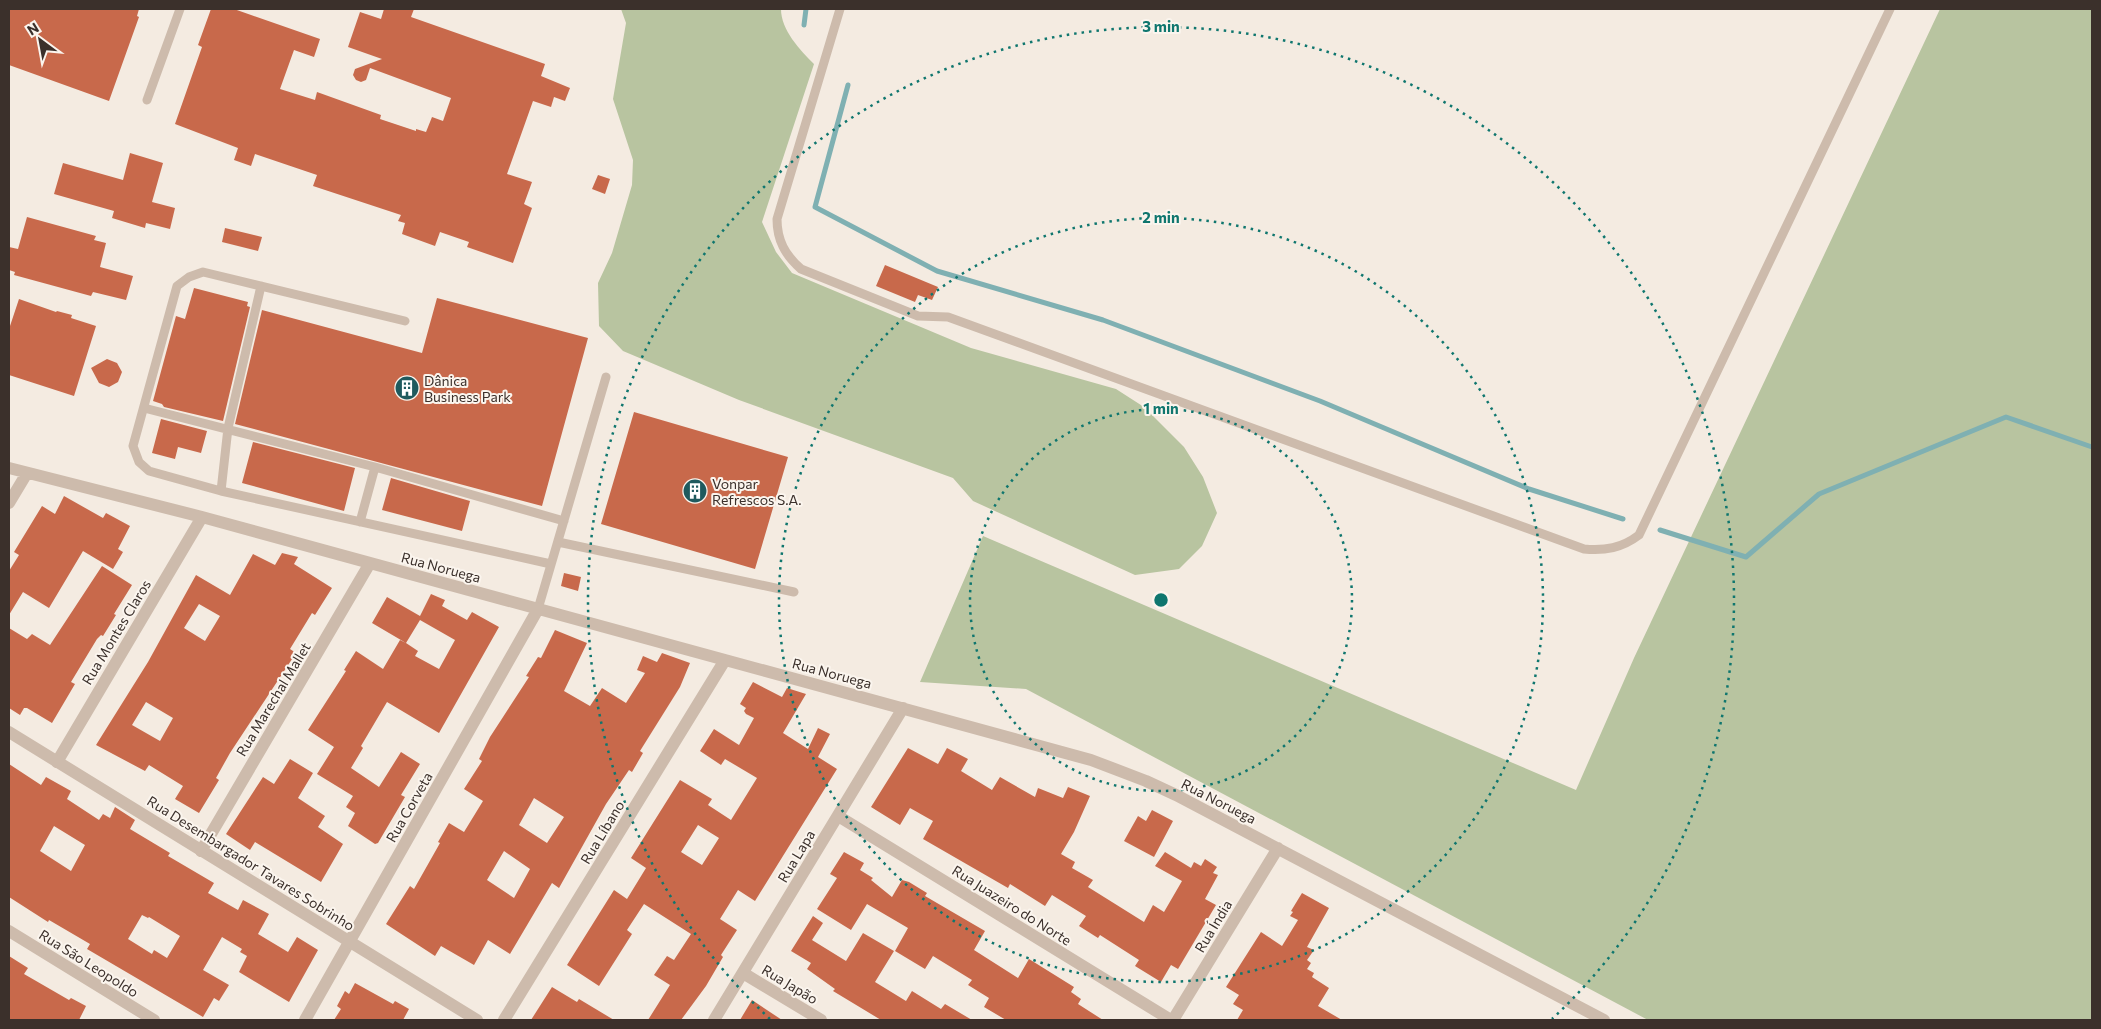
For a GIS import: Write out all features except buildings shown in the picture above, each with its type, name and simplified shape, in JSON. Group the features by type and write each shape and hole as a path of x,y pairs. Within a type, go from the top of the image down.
{"street":[{"name":"Rua Noruega","path":"9,468 202,517 1058,750 1119,770 1176,795 1604,1020"},
{"path":"9,503 27,472"},
{"name":"Rua Montes Claros","path":"57,762 202,517"},
{"name":"Rua Marechal Mallet","path":"201,851 370,563"},
{"name":"Rua Corveta","path":"305,1020 538,609"},
{"name":"Rua Líbano","path":"504,1020 725,660"},
{"name":"Rua Lapa","path":"714,1020 903,708"},
{"name":"Rua Desembargador Tavares Sobrinho","path":"9,732 477,1020"},
{"name":"Rua Juazeiro do Norte","path":"838,816 1172,1020"},
{"name":"Rua Índia","path":"1172,1020 1278,848"},
{"name":"Rua São Leopoldo","path":"9,931 154,1020"},
{"name":"Rua Japão","path":"743,973 821,1020"}],"lane":[{"path":"147,100 180,9"},
{"path":"840,9 777,219 782,246 801,269 918,316 948,317 1584,549 1600,550 1624,545 1640,536 1890,9"},
{"path":"405,321 203,272 189,277 177,286 133,446 139,462 149,470 221,492 551,564"},
{"path":"221,492 228,428 261,286"},
{"path":"538,609 606,377"},
{"path":"144,408 375,467 564,521"},
{"path":"360,522 375,467"},
{"path":"558,542 794,592"}],"green space":[{"path":"621,9 781,9 788,32 797,46 814,64 762,222 776,252 792,273 971,348 1116,389 1144,407 1184,447 1203,477 1217,513 1202,546 1179,569 1135,575 973,501 953,478 739,400 623,351 599,326 598,283 612,253 632,185 633,160 613,99 626,23"},
{"path":"1940,9 2092,9 2092,1020 1648,1020 1026,689 920,682 983,536 1576,790 1634,658"}],"waterway":[{"path":"804,25 806,9"},
{"path":"848,85 815,207 937,271 1103,320 1320,401 1529,489 1623,519"},
{"path":"1660,530 1746,557 1819,494 2006,417 2092,447"}],"place":[{"name":"Dânica Business Park","path":"407,388"},
{"name":"Vonpar Refrescos S.A.","path":"695,491"}]}
